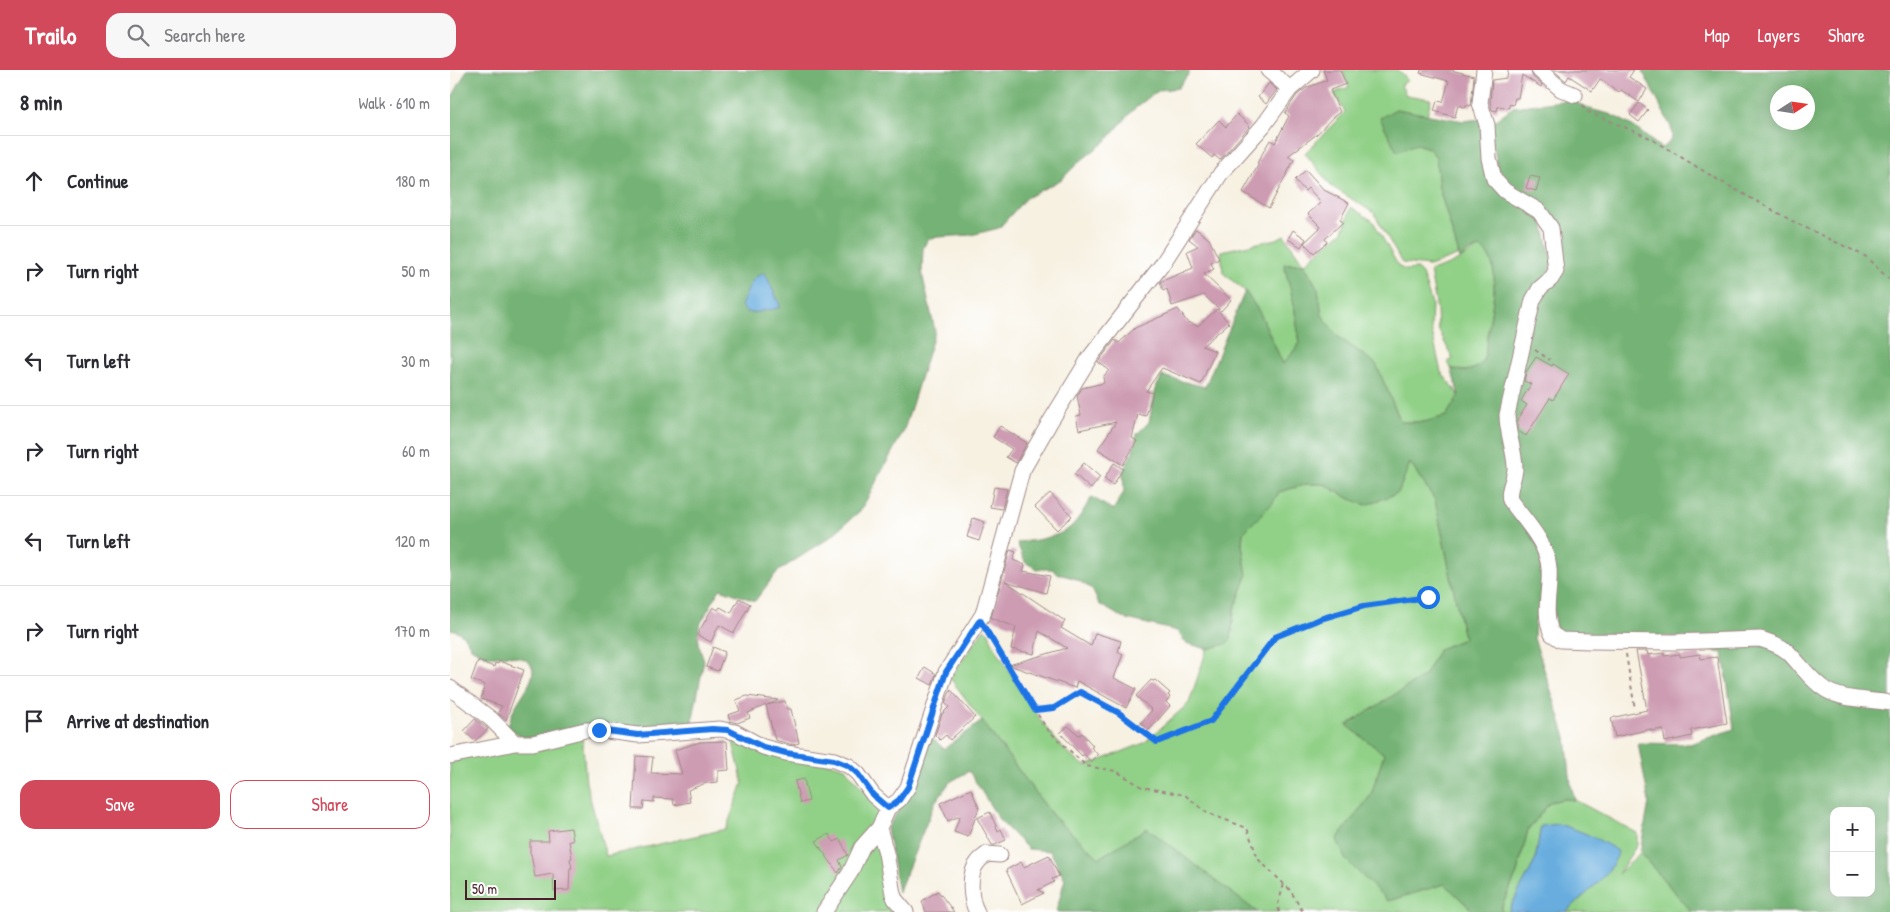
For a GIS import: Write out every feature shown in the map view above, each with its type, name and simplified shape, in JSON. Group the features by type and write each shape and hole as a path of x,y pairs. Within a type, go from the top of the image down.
{"street":[{"path":"1268,70 1290,88"},
{"path":"824,912 850,873 862,847 879,828 888,808 899,800 908,787 946,672 980,620 999,560 1022,471 1050,422 1090,357 1161,266 1221,173 1263,126 1290,88 1312,70"},
{"path":"1484,70 1480,103 1487,125 1492,174 1497,184 1505,191 1532,206 1545,218 1551,228 1552,250 1556,266 1554,276 1540,288 1533,300 1507,415 1507,427 1515,467 1508,493 1510,500 1541,544 1547,559 1549,576 1546,607 1552,634 1561,640 1704,642 1760,638 1786,651 1812,679 1827,691 1847,697 1890,703"},
{"path":"1539,70 1561,89 1575,95"},
{"path":"450,688 491,719 515,743"},
{"path":"450,756 515,743 533,743 592,730 638,735 712,729 728,730 763,747 786,753 834,760 849,766 858,774 873,795 888,808"},
{"path":"879,828 886,853 893,894 906,912"},
{"path":"978,912 975,907 972,889 972,873 978,862 988,854 1000,855"}],"path":[{"path":"1575,95 1586,111 1648,137 1720,181 1788,218 1865,256 1890,280"},
{"path":"1035,710 1054,708 1080,692 1119,713 1157,742 1211,721 1275,637 1320,619 1364,606 1428,597"},
{"path":"980,620 1047,729 1086,766 1116,771 1142,787 1184,795 1207,813 1247,828 1258,859 1290,890 1303,912"},
{"path":"1624,641 1635,709"},
{"path":"1280,912 1278,904 1284,884"}],"green space":[{"path":"467,70 1188,70 1190,72 1178,88 1160,90 1134,109 1106,141 1079,162 1062,179 1026,198 999,228 971,235 928,239 923,248 922,273 935,331 904,430 861,510 829,538 777,572 755,601 720,589 699,626 698,643 704,660 692,723 685,727 532,738 521,736 507,727 514,709 532,678 533,670 531,664 524,659 512,656 482,654 471,648 461,633 450,629 450,101"},
{"path":"1342,70 1398,70 1408,80 1401,85 1406,95 1431,99 1427,115 1396,109 1380,119 1416,144 1429,148 1436,157 1439,188 1459,255 1429,266 1402,263 1374,213 1331,186 1305,153 1345,112 1334,93 1349,87"},
{"path":"1642,70 1890,70 1890,699 1837,690 1815,675 1789,648 1707,638 1555,633 1552,576 1513,500 1510,426 1536,299 1557,275 1554,227 1500,183 1490,124 1513,107 1570,100 1622,120 1661,148 1668,144 1672,137 1671,127"},
{"path":"1396,109 1464,121 1480,119 1486,166 1542,218 1552,262 1512,380 1511,467 1505,494 1541,552 1543,602 1535,621 1534,638 1566,737 1571,785 1575,800 1565,799 1550,802 1528,830 1517,873 1501,912 1474,912 1445,884 1388,901 1345,859 1337,839 1371,795 1384,754 1347,725 1424,676 1439,649 1464,639 1435,500 1410,463 1398,493 1366,505 1350,499 1324,484 1307,484 1279,492 1272,504 1243,533 1242,544 1247,576 1234,610 1231,639 1226,644 1207,649 1186,643 1177,631 1123,618 1099,604 1092,589 1074,578 1058,574 1052,569 1037,569 1025,562 1017,543 1057,535 1065,531 1075,522 1092,497 1113,510 1124,492 1123,472 1133,451 1137,434 1149,422 1156,388 1162,376 1205,387 1245,291 1260,313 1283,364 1300,343 1293,300 1284,264 1304,264 1318,289 1322,315 1337,336 1376,364 1401,422 1424,422 1446,416 1459,395 1451,368 1459,371 1472,370 1484,359 1493,299 1494,274 1492,263 1487,254 1480,248 1468,252 1460,259 1439,188 1436,157 1429,148 1416,144 1397,152 1380,118"},
{"path":"1351,207 1373,221 1399,267 1406,270 1417,269 1422,274 1432,304 1431,328 1441,372 1459,395 1446,416 1424,422 1401,422 1376,364 1337,336 1322,315 1318,289 1304,264 1343,231"},
{"path":"1284,235 1304,264 1284,264 1293,300 1300,343 1283,364 1260,313 1245,291 1223,273 1221,251 1277,239"},
{"path":"1480,248 1487,254 1492,263 1494,274 1493,299 1486,351 1484,359 1476,368 1459,370 1451,368 1448,362 1453,359 1438,329 1437,310 1430,271 1453,263"},
{"path":"1410,463 1435,500 1464,639 1439,649 1424,676 1347,725 1384,754 1371,795 1337,839 1387,901 1445,884 1474,912 1257,912 1206,874 1099,858 1053,816 950,678 984,629 989,632 992,642 1034,711 1060,745 1073,758 1086,766 1144,743 1189,703 1207,649 1225,644 1231,639 1234,610 1247,576 1242,544 1243,533 1272,504 1279,492 1307,484 1324,484 1350,499 1398,493"},
{"path":"1771,646 1818,688 1890,706 1890,912 1692,912 1640,853 1649,802 1638,743 1690,744 1734,729 1723,653 1685,647"},
{"path":"982,721 1053,816 1099,858 1147,828 1257,912 1056,912 1065,879 1050,851 1028,849 1000,821 969,771 950,782 935,802 898,893 887,828 911,791 930,736 944,749"},
{"path":"582,733 586,783 606,856 726,829 743,783 731,734 845,768 881,811 821,912 450,912 450,759"},
{"path":"1565,799 1575,800 1637,833 1637,845 1618,874 1640,853 1692,912 1566,912 1601,879 1541,826 1535,861 1509,912 1501,912 1517,873 1528,830 1550,802"},
{"path":"875,836 898,908 892,912 826,912"}],"water":[{"path":"765,273 780,305 779,308 751,313 745,311 741,305 752,281"},
{"path":"1558,824 1582,832 1618,851 1616,858 1605,875 1566,912 1509,912 1535,861 1541,826"}],"building":[{"path":"1323,70 1340,70 1346,84 1330,90 1340,112 1317,134 1288,156 1294,160 1269,208 1243,192 1270,140 1275,143 1289,116 1285,113 1297,95 1306,88 1327,80"},
{"path":"1421,70 1451,70 1474,76 1471,106 1458,105 1455,117 1434,111 1437,101 1443,102 1449,81 1420,73"},
{"path":"1508,70 1530,70 1533,77 1542,85 1541,87 1522,75 1518,98 1515,98 1513,105 1509,104 1509,108 1498,106 1497,111 1492,110 1490,102 1492,80 1507,78"},
{"path":"1553,70 1634,70 1629,77 1647,89 1639,102 1621,90 1619,92 1600,79 1592,91 1569,76 1566,81"},
{"path":"1269,83 1277,90 1266,104 1258,97"},
{"path":"1639,103 1648,110 1639,122 1630,115"},
{"path":"1237,114 1250,126 1220,160 1214,155 1212,158 1196,144 1219,120 1226,127"},
{"path":"1306,170 1324,190 1349,203 1340,220 1343,222 1325,239 1327,242 1314,253 1304,243 1321,227 1308,214 1321,202 1308,188 1305,191 1295,180"},
{"path":"1530,176 1540,178 1536,191 1526,188"},
{"path":"1196,229 1209,239 1219,259 1211,263 1214,269 1204,274 1231,300 1221,311 1204,295 1172,306 1167,289 1163,291 1160,282 1193,268 1187,251 1198,246 1189,239"},
{"path":"1293,230 1306,239 1301,247 1288,239"},
{"path":"1178,309 1187,322 1198,326 1217,309 1229,323 1202,346 1215,351 1201,384 1162,368 1146,391 1153,393 1146,416 1138,414 1132,438 1137,441 1123,465 1098,449 1116,422 1079,430 1076,416 1081,415 1077,396 1082,388 1104,383 1103,377 1109,370 1098,362 1115,340 1119,343 1135,328"},
{"path":"1536,357 1552,366 1553,364 1569,374 1553,400 1550,398 1526,436 1518,431 1517,421 1527,405 1521,401 1531,384 1524,381 1526,372"},
{"path":"1000,426 1027,443 1016,463 1006,457 1012,449 993,437"},
{"path":"1084,463 1100,477 1091,489 1074,474"},
{"path":"1114,463 1123,469 1113,485 1104,479"},
{"path":"994,487 1007,489 1002,509 990,507"},
{"path":"1050,493 1072,516 1057,530 1035,507"},
{"path":"973,518 985,522 979,541 967,537"},
{"path":"1010,550 1016,552 1013,560 1025,565 1023,571 1050,576 1046,593 1005,581 1065,621 1061,628 1091,646 1095,633 1121,641 1118,652 1123,654 1114,678 1136,689 1126,708 1077,681 1075,688 1009,665 1067,648 1039,631 1034,654 1011,649 1016,627 991,618"},
{"path":"739,598 750,604 734,633 719,625 711,642 697,635 713,607 718,610 720,607 731,613"},
{"path":"713,647 725,652 718,671 706,667"},
{"path":"1636,651 1647,651 1648,655 1680,654 1680,657 1700,654 1701,659 1717,657 1727,723 1691,730 1692,736 1665,742 1663,729 1651,731 1651,729 1615,737 1611,718 1647,710"},
{"path":"478,661 494,667 495,663 498,664 499,661 524,670 506,720 498,713 502,706 481,699 485,685 471,680"},
{"path":"925,667 936,674 932,685 919,678"},
{"path":"1151,680 1155,680 1170,693 1168,695 1170,697 1166,702 1170,706 1149,730 1141,723 1152,710 1136,696"},
{"path":"951,690 975,717 950,740 946,735 940,740 935,735 942,714 949,707 945,703"},
{"path":"747,696 778,700 767,705 785,701 787,709 791,709 799,743 793,745 775,740 766,705 748,713 750,718 737,723 730,721 728,715 740,711 736,700"},
{"path":"475,719 488,729 475,741 464,731"},
{"path":"1068,726 1079,735 1082,733 1093,746 1091,747 1098,755 1091,762 1084,754 1082,756 1060,733"},
{"path":"727,741 729,770 718,771 718,782 706,783 688,790 690,802 674,805 673,799 654,798 654,802 644,801 643,809 633,809 636,756 653,757 651,773 682,774 675,750 700,742"},
{"path":"804,779 809,801 800,803 795,781"},
{"path":"971,789 979,808 968,837 954,832 960,816 948,821 940,803"},
{"path":"990,812 998,831 1001,829 1006,840 995,845 992,845 977,818"},
{"path":"571,828 573,841 569,841 572,868 570,868 569,890 554,891 553,874 535,877 530,854 530,841 549,841 548,831"},
{"path":"829,834 834,842 840,839 848,855 839,860 842,867 838,873 816,841"},
{"path":"1049,855 1059,876 1052,879 1054,882 1038,890 1044,893 1022,904 1006,870 1021,862 1024,867"},
{"path":"938,891 954,912 926,912 922,901"}],"route":[{"path":"599,730 638,735 712,729 728,730 763,747 786,753 834,760 849,766 862,778 873,795 888,808 899,800 908,787 946,672 980,620 1035,710 1054,708 1080,692 1119,713 1157,742 1211,721 1275,637 1320,619 1364,606 1428,597"}]}
